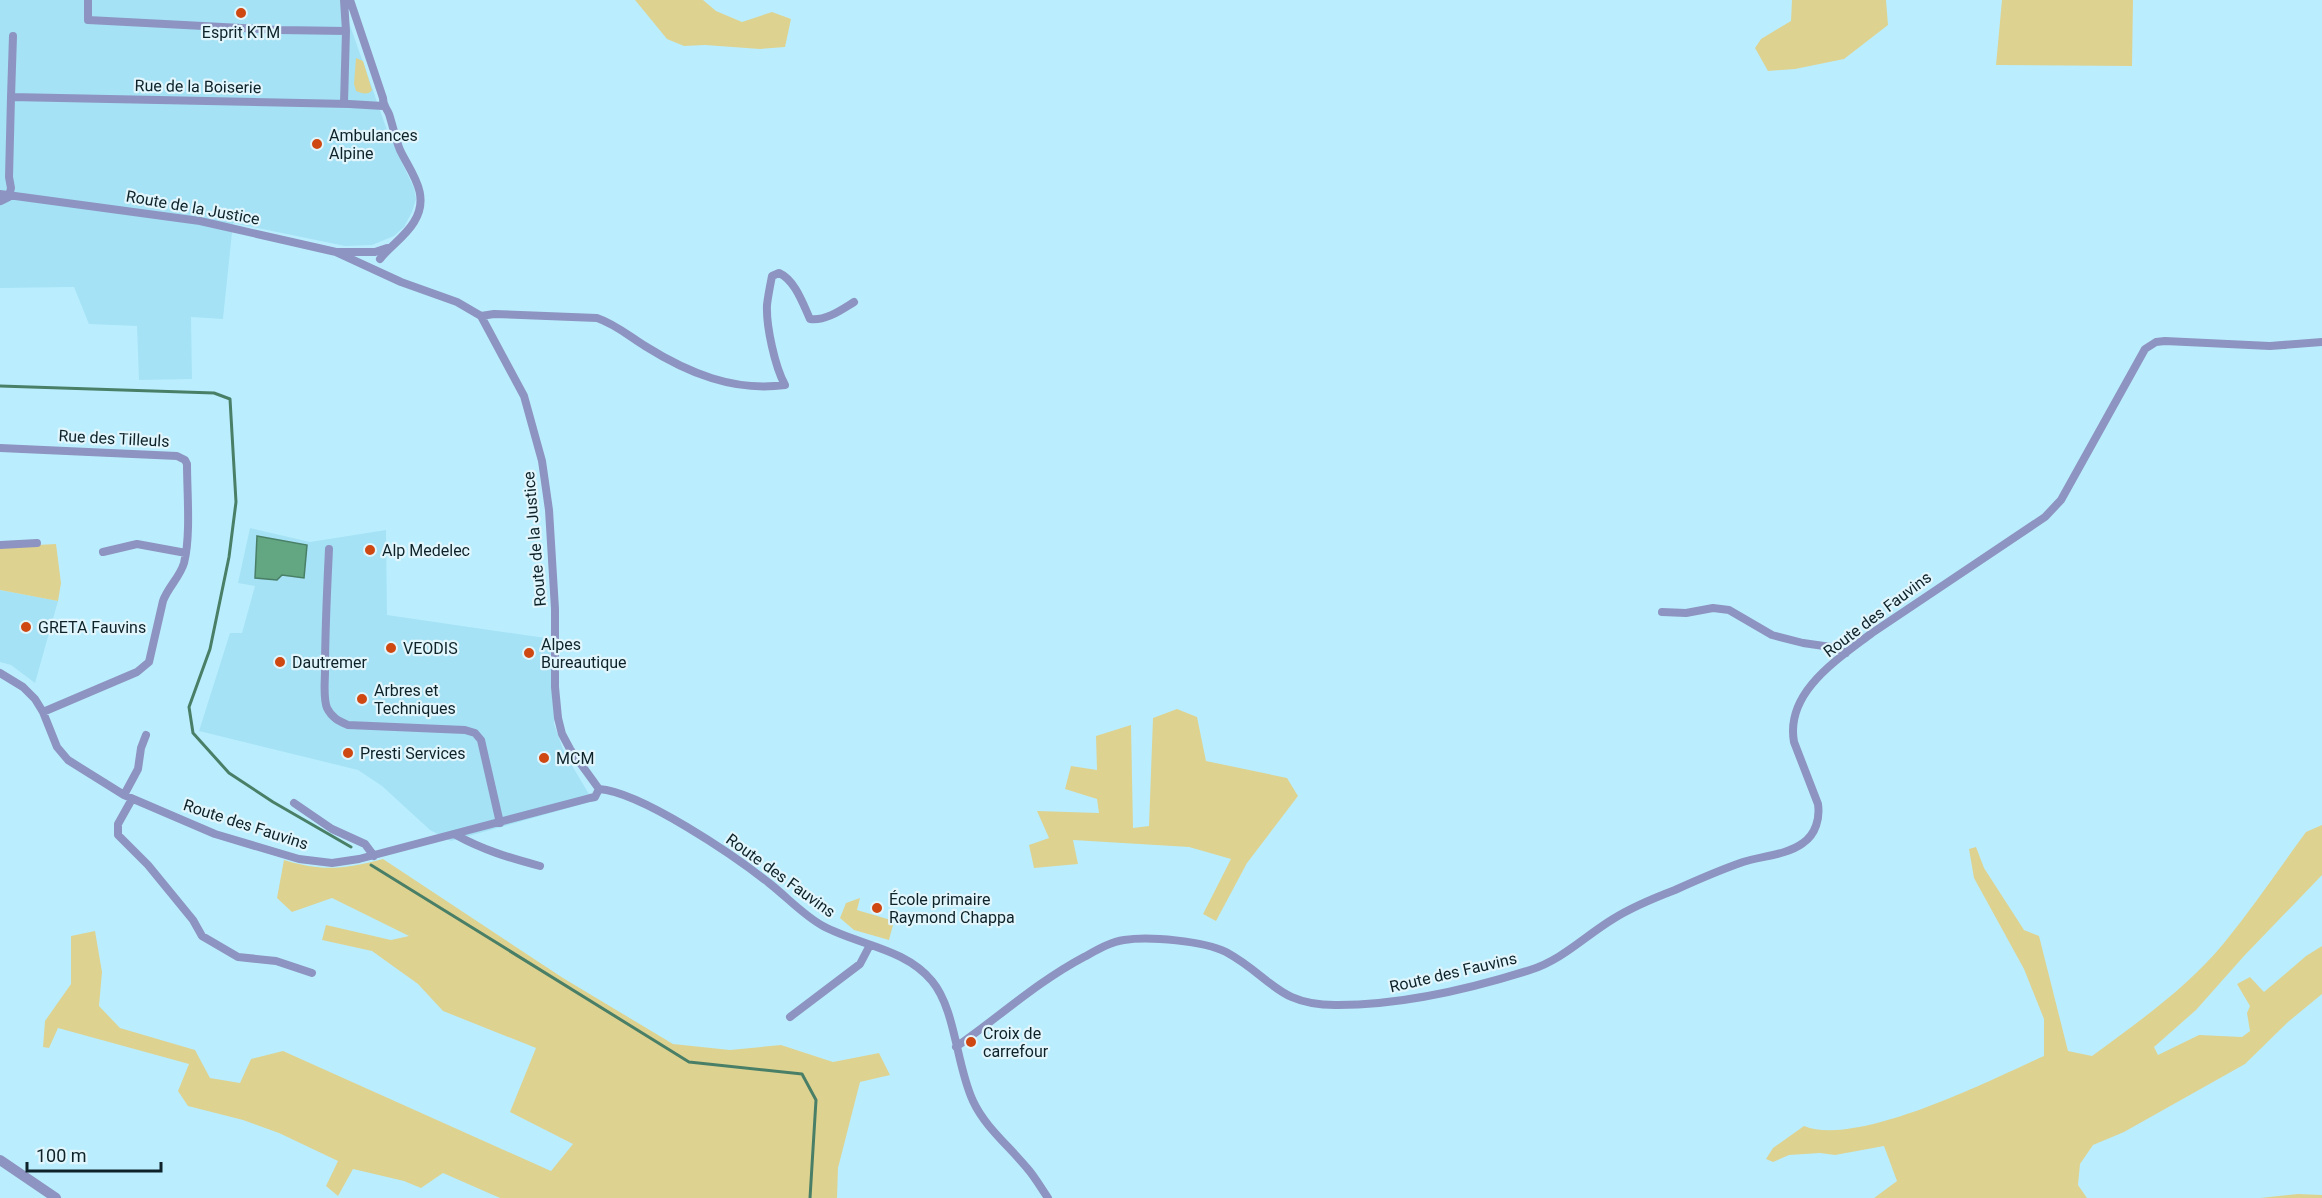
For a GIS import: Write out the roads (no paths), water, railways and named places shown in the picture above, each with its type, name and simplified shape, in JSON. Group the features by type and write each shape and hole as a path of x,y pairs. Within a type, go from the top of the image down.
{"street":[{"path":"88,0 88,20 280,30 346,35 364,39"},
{"path":"344,0 346,35 344,104"},
{"path":"350,0 383,98 383,106 389,115 396,141 416,179 421,195 421,204 415,222 402,237 390,246 375,256 363,259 368,267 376,266 375,256"},
{"path":"4,198 9,177 13,36"},
{"name":"Rue de la Boiserie","path":"11,97 383,106"},
{"name":"Route de la Justice","path":"4,198 200,220 336,252 375,256"},
{"name":"Route de la Justice","path":"336,252 389,277 457,302 481,316 524,396 542,461 548,500 555,609 555,687 558,718 562,734 570,749 599,789"},
{"path":"375,256 384,273 389,277"},
{"path":"481,316 494,314 597,318 612,323 660,355 711,380 742,386 770,387 785,385 779,374 774,355 767,307 772,276 779,273 786,277 801,299 810,319 816,320 833,314 854,302"},
{"name":"Route des Fauvins","path":"0,673 23,687 43,712 62,754 75,766 128,797 215,834 299,859 332,863 374,856 590,798 595,796 599,789 630,797 680,823 739,860 822,925 902,957 921,970 932,982 947,1009 956,1047 1066,966 1110,943 1125,940 1199,943 1214,947 1245,964 1286,995 1303,1002 1319,1004 1396,1002 1531,970 1563,954 1613,918 1635,907 1730,867 1792,850 1808,839 1817,822 1818,804 1792,731 1793,717 1803,695 1846,653 1915,603 2053,510 2061,500 2140,356 2150,345 2156,342 2177,341 2270,346 2322,342"},
{"name":"Rue des Tilleuls","path":"0,448 181,457 187,464 186,553 180,571 166,592 149,662 145,667 43,712"},
{"path":"0,545 37,543"},
{"path":"103,552 137,544 186,553"},
{"path":"329,549 325,621 325,688 326,706 331,715 348,725 465,730 475,733 481,740 500,823"},
{"path":"1662,612 1686,613 1713,608 1729,610 1772,635 1831,647 1846,653"},
{"path":"146,735 138,769 117,824 118,835 148,865 193,920 202,936 238,957 276,961 312,973"},
{"path":"294,803 332,829 364,844 374,856"},
{"path":"456,834 505,857 540,866"},
{"path":"790,1017 860,964 870,945"},
{"path":"956,1047 965,1083 974,1104 988,1124 1028,1169 1048,1198"},
{"path":"0,1160 56,1198"}],"waterway":[{"path":"0,386 214,393 230,399 236,502 229,557 210,649 189,707 193,733 229,773 273,802 351,847"},
{"path":"371,865 689,1062 802,1074 816,1100 810,1198"}],"place":[{"name":"Esprit KTM","path":"241,13"},
{"name":"Ambulances Alpine","path":"317,144"},
{"name":"Alp Medelec","path":"370,550"},
{"name":"GRETA Fauvins","path":"26,627"},
{"name":"VEODIS","path":"391,648"},
{"name":"Alpes Bureautique","path":"529,653"},
{"name":"Dautremer","path":"280,662"},
{"name":"Arbres et Techniques","path":"362,699"},
{"name":"Presti Services","path":"348,753"},
{"name":"MCM","path":"544,758"},
{"name":"École primaire Raymond Chappa","path":"877,908"},
{"name":"Croix de carrefour","path":"971,1042"}]}
